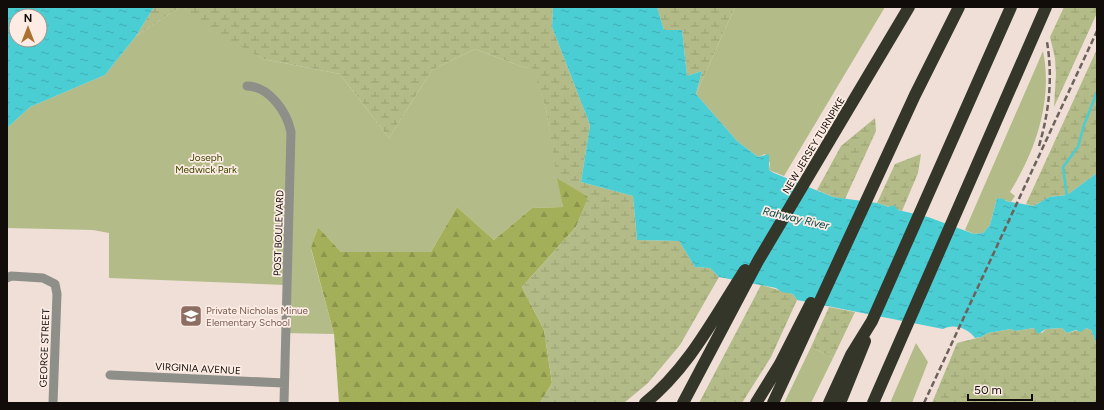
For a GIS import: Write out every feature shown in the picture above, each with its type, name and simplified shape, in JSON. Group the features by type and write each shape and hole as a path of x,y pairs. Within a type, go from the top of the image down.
{"highway":[{"name":"NEW JERSEY TURNPIKE","path":"719,320 909,7"},
{"path":"773,403 796,341 959,7"},
{"path":"829,403 872,321 1011,7"},
{"path":"873,403 1046,7"},
{"path":"645,403 678,371 702,338 719,320"},
{"path":"683,403 719,320"},
{"path":"756,403 796,341"},
{"path":"840,403 855,356"}],"street":[{"name":"POST BOULEVARD","path":"246,86 258,88 272,98 285,114 292,132 284,403"},
{"name":"GEORGE STREET","path":"7,278 11,276 33,277 49,280 55,284 57,294 53,403"},
{"name":"VIRGINIA AVENUE","path":"110,375 284,384"}],"green space":[{"path":"154,7 180,7 136,36"},
{"name":"Joseph Medwick Park","path":"180,7 183,7 263,59 340,74 389,138 432,70 475,49 520,66 534,69 546,109 563,207 532,208 494,240 457,207 431,252 341,252 318,227 311,249 334,334 283,333 285,285 109,278 109,233 93,230 7,228 7,128 30,107 105,75 136,36"},
{"path":"183,7 553,7 552,27 590,125 581,182 633,196 637,240 679,241 695,267 710,268 719,277 680,345 648,383 624,403 540,403 552,383 544,330 522,287 576,227 588,197 557,178 546,109 533,69 520,66 475,49 432,70 389,138 340,74 263,59 221,35"},
{"path":"657,7 735,7 696,94 702,71 687,76 682,30 664,30"},
{"path":"735,7 885,7 784,176 769,170 770,163 765,154 758,157 737,141 696,94"},
{"path":"1064,7 1097,7 1097,13 1054,107 1056,74 1055,58 1050,37"},
{"path":"1097,49 1097,173 1067,195 1049,197 1034,206 1026,204"},
{"path":"1043,51 1046,69 1044,106 1035,142 1028,159 1010,192 1015,196 1011,202 997,198 990,225 983,233 974,234 965,230"},
{"path":"875,118 876,131 845,199 833,197 817,190 841,146"},
{"path":"921,154 918,173 902,211 877,203 895,164"},
{"path":"557,178 589,196 576,227 522,287 544,330 552,383 540,403 339,403 334,334 311,248 318,227 341,252 431,252 457,207 494,240 532,208 563,207"},
{"path":"761,285 793,294 797,300 771,357 742,403 699,403"},
{"path":"829,307 855,312 833,358 811,347"},
{"path":"1034,328 1042,333 1046,329 1062,328 1067,333 1086,328 1091,330 1097,344 1097,403 932,403 957,343 981,337 988,333 1011,329 1015,331"},
{"path":"916,343 928,362 912,403 890,403"},
{"path":"811,347 833,358 811,403 784,403"}],"water":[{"path":"7,7 154,7 136,36 105,75 30,107 7,128"},
{"name":"Rahway River","path":"553,7 657,7 664,30 682,30 687,76 702,71 696,94 737,141 758,157 769,154 769,170 774,173 833,197 877,203 889,207 894,205 898,210 928,217 974,234 983,233 990,225 997,198 1034,206 1049,197 1067,195 1097,173 1097,344 1091,330 1086,328 1081,332 1076,330 1067,333 1062,328 1046,329 1038,334 1034,328 1015,331 1011,329 988,333 981,337 975,338 964,329 956,327 951,326 943,329 797,300 793,294 782,292 776,288 719,277 710,268 695,267 679,241 637,240 633,196 581,182 590,125 552,27"}],"waterway":[{"path":"1067,197 1063,167 1078,147 1084,125 1097,92"}],"railway":[{"path":"924,403 1097,31"},
{"path":"1039,146 1048,108 1050,69 1047,42"}],"place":[{"name":"Private Nicholas Minue Elementary School","path":"191,316"}]}
